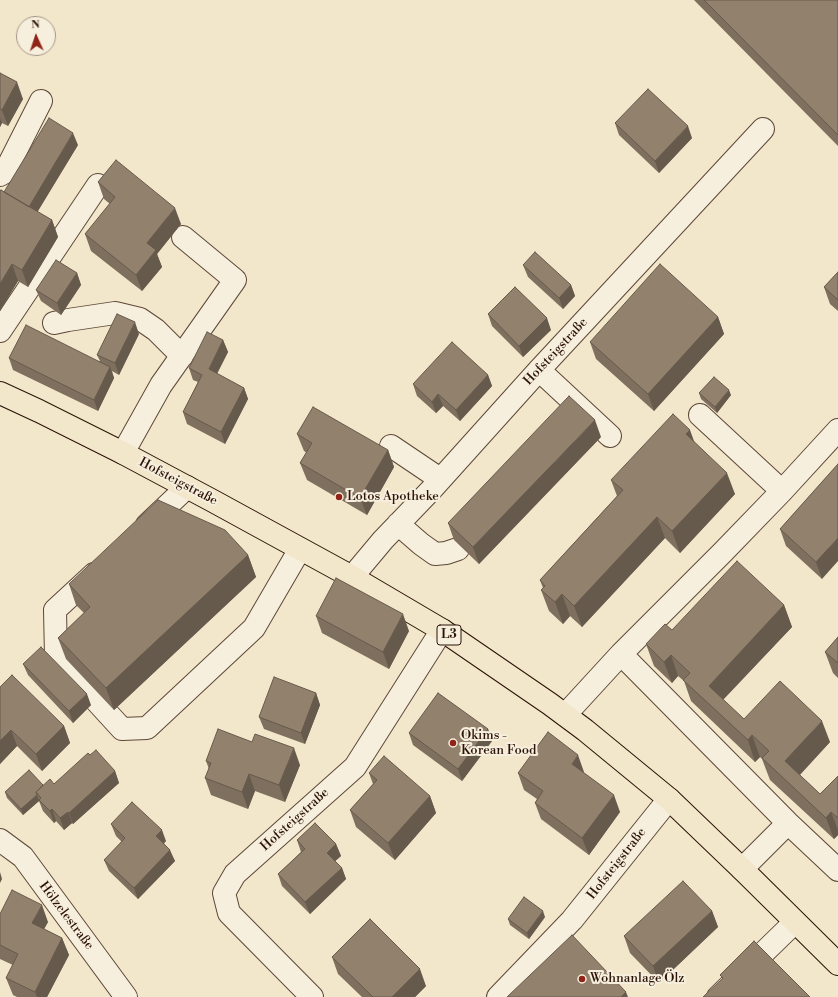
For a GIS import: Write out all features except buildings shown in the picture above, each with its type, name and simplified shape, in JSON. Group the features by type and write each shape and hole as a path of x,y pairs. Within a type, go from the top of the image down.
{"main road":[{"name":"Hofsteigstraße","path":"0,393 40,411 187,487 352,577 442,630 565,715 669,799 838,964"}],"street":[{"path":"0,175 5,172 41,101"},
{"name":"Hofsteigstraße","path":"352,577 398,524 539,370 763,129"},
{"path":"0,331 98,185"},
{"path":"123,453 161,385 235,280 183,237"},
{"path":"54,323 115,313 140,320 156,330 182,356"},
{"path":"539,370 610,436"},
{"path":"700,415 782,492"},
{"path":"565,715 621,654 782,492 838,430"},
{"path":"391,446 440,479"},
{"path":"130,540 187,487"},
{"path":"398,524 435,554 446,553 458,549"},
{"path":"107,562 55,610 56,657 122,730 147,728 254,628 300,548"},
{"name":"Hofsteigstraße","path":"312,997 229,913 224,893 235,874 355,767 442,630"},
{"path":"621,654 788,823 838,870"},
{"name":"Hofsteigstraße","path":"498,997 572,920 669,799"},
{"path":"742,870 788,823"},
{"name":"Hölzelestraße","path":"0,840 23,857 126,997"},
{"path":"718,997 795,922"}],"place":[{"name":"Lotos Apotheke","path":"339,497"},
{"name":"Okims - Korean Food","path":"453,743"},
{"name":"Wohnanlage Ölz","path":"582,979"}]}
